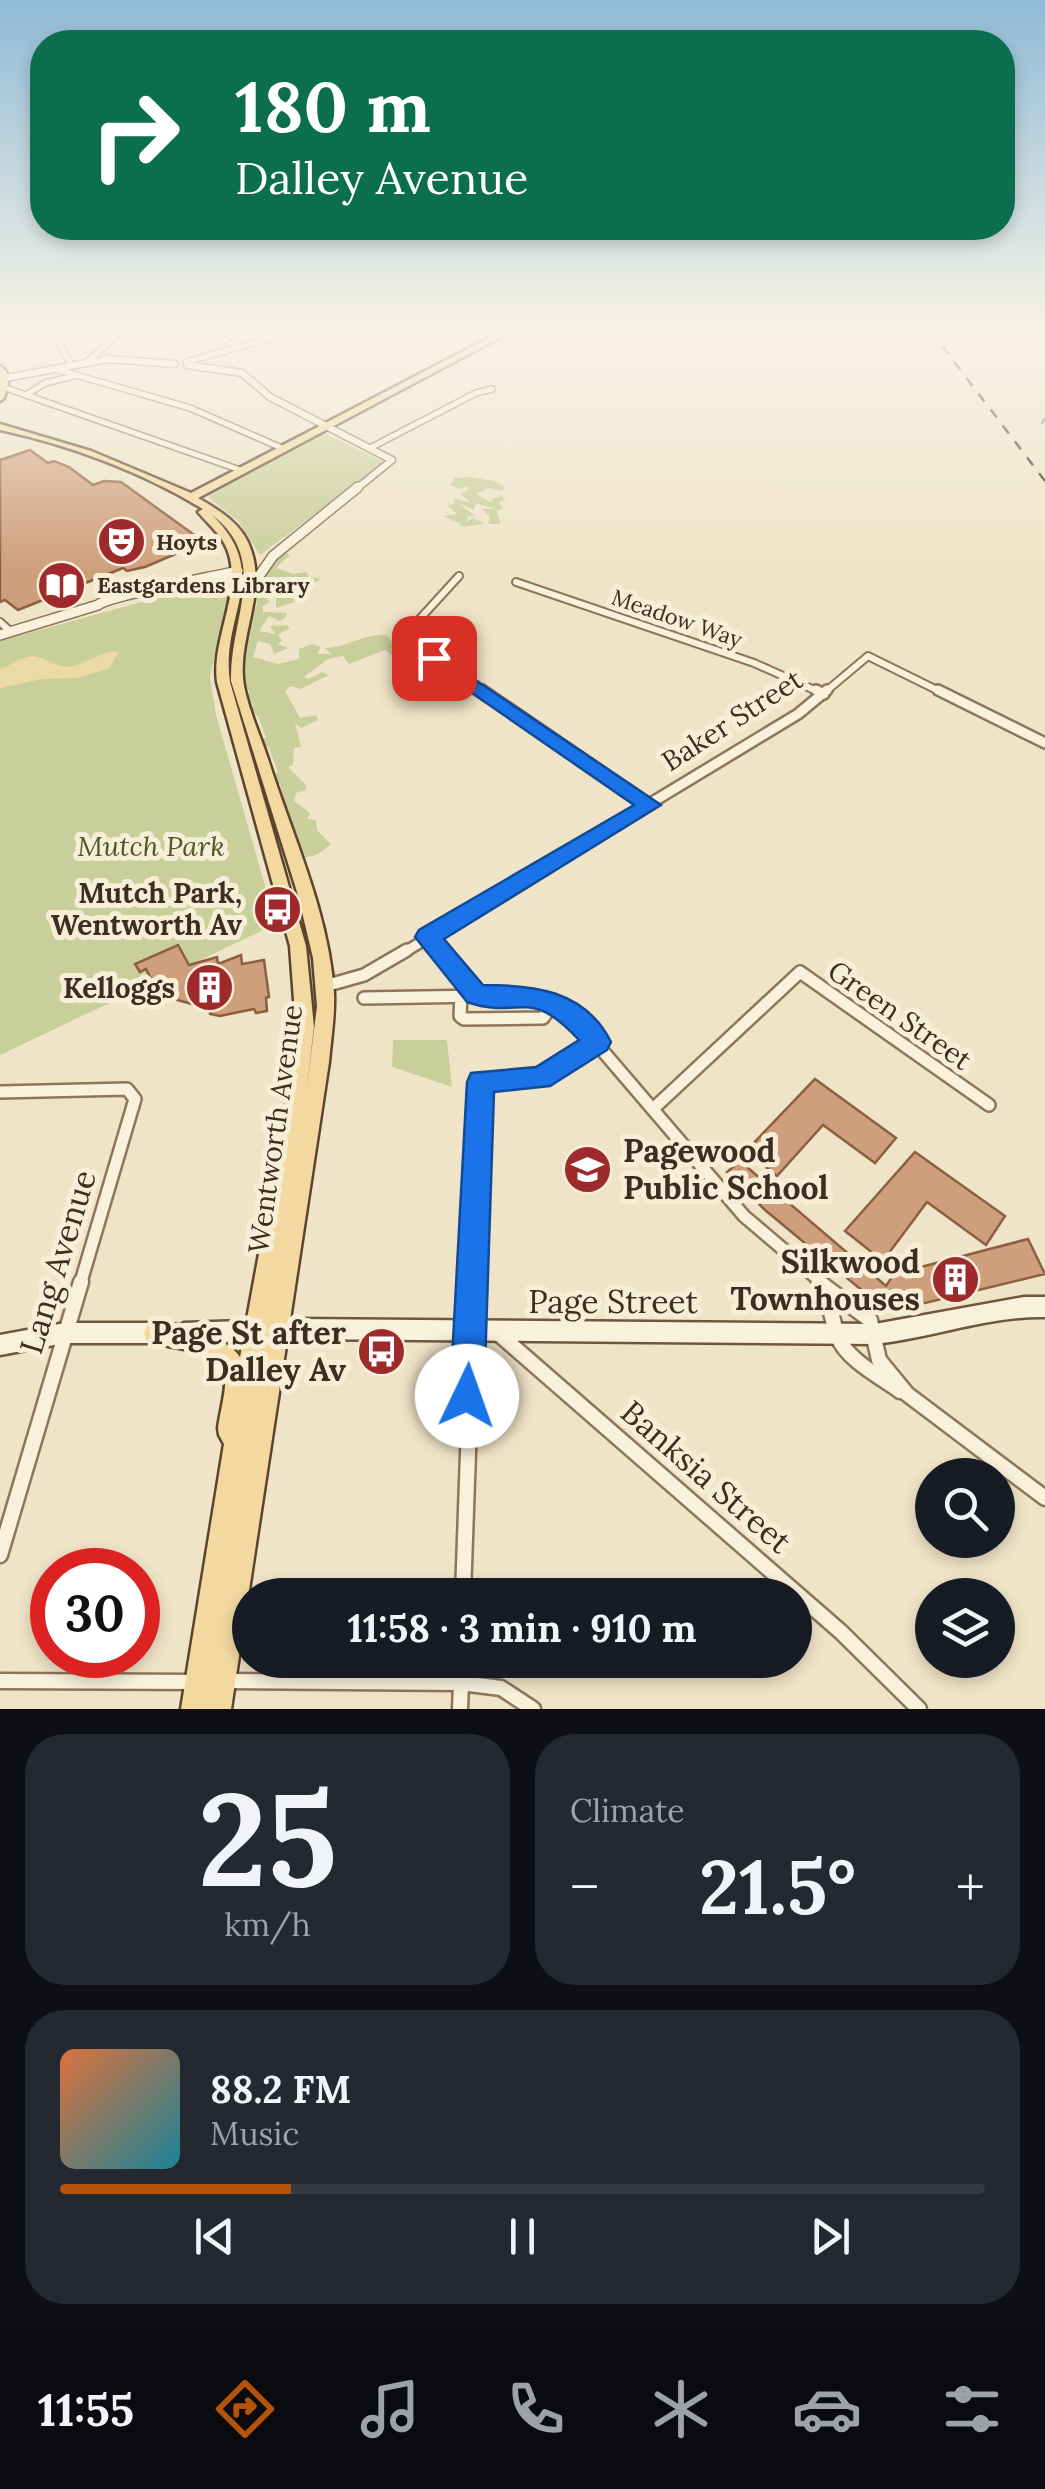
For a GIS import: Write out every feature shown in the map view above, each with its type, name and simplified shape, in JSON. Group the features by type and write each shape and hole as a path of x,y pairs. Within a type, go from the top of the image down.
{"main road":[{"path":"189,498 360,410"},
{"name":"Wentworth Avenue","path":"0,428 189,498 222,530 246,566 252,586 238,643 237,681 300,885 325,986 320,1062 266,1331 232,1458 207,1695"},
{"name":"Wentworth Avenue","path":"207,1695 266,1331 301,1071 304,988 298,946 222,672 226,638 246,566"},
{"name":"Baker Street","path":"304,988 325,986"},
{"name":"Page Street","path":"0,1345 64,1333 905,1333 1018,1308 1045,1307"},
{"path":"154,1333 216,1348 230,1358 236,1380 229,1416 232,1458"}],"street":[{"path":"68,410 244,471"},
{"path":"194,410 284,449"},
{"path":"252,586 273,556 392,464 392,460 297,410"},
{"path":"370,448 444,410"},
{"path":"342,433 348,416"},
{"path":"0,636 98,606 111,608 119,599 273,556"},
{"path":"458,576 405,635 650,805"},
{"name":"Meadow Way","path":"516,582 754,663 824,694"},
{"path":"0,622 12,632"},
{"name":"Baker Street","path":"325,986 364,974 650,805 798,714 868,656 1045,743"},
{"path":"428,937 476,995"},
{"name":"Green Street","path":"654,1108 800,972 990,1106"},
{"path":"461,996 460,1016 464,1019 544,1018 554,1002"},
{"path":"364,998 531,996 566,1008 744,1216 820,1283 863,1313 875,1334 879,1360 907,1394"},
{"path":"463,1578 481,1082 540,1078 598,1042"},
{"name":"Lang Avenue","path":"0,1092 126,1089 135,1099 0,1554"},
{"path":"820,1283 832,1308 837,1334 851,1356 1045,1498"},
{"name":"Banksia Street","path":"495,1332 841,1632 919,1709"},
{"path":"460,1709 461,1678"},
{"path":"0,1681 207,1695 461,1683 502,1688 533,1709"}],"green space":[{"path":"324,433 382,461 381,465 260,555 238,521 209,494"},
{"path":"455,478 494,481 506,488 489,488 476,494 493,503 491,499 506,499 499,502 503,509 496,510 501,524 488,524 490,517 482,509 495,509 476,503 474,510 460,504 475,516 468,516 466,522 473,518 485,524 461,527 443,516 458,514 447,506 455,503 453,499 470,502 461,494 468,486 461,489 450,485"},
{"path":"286,553 290,555 276,568 293,574 306,572 309,577 322,579 311,584 299,581 294,602 276,608 276,599 288,588 284,580 273,582 273,596 267,599 270,602 263,606 263,612 287,613 286,617 280,621 269,616 259,631 275,634 270,626 288,625 289,629 278,634 282,641 278,644 288,648 274,654 270,644 258,641 253,657 278,664 299,659 299,649 312,644 321,647 317,654 331,654 325,648 387,635 392,642 407,645 407,650 454,675 454,683 461,688 455,694 443,696 439,684 423,677 417,682 410,669 385,650 349,664 343,656 328,659 304,677 322,672 329,675 300,689 291,686 285,691 300,718 316,715 318,720 301,728 295,723 301,747 294,748 293,765 288,767 306,785 306,790 296,793 294,801 310,813 307,819 316,820 317,830 331,844 305,857 300,857 280,784 273,782 272,777 278,772 269,748 261,741 266,737 258,716 250,709 254,706 247,696 250,692 242,684 247,619 257,605 257,589 263,576"},
{"name":"Mutch Park","path":"228,578 229,593 210,677 216,715 276,924 0,1055 0,641"},
{"path":"393,1040 447,1040 452,1087 392,1067"}],"sand":[{"path":"119,651 109,669 76,678 42,679 0,688 0,669 22,658 32,656 69,667"}],"building":[{"path":"30,450 48,463 54,461 69,467 93,485 121,482 204,542 145,567 127,571 123,568 18,610 5,600 0,602 0,460"},
{"name":"Kelloggs","path":"178,945 189,965 217,957 218,964 241,955 242,964 264,960 267,1011 256,1013 254,1009 220,1016 210,1014 210,1009 152,993 146,969 140,972 135,964"},
{"path":"815,1079 896,1138 875,1163 823,1125 777,1176 746,1151"},
{"path":"915,1152 1005,1216 986,1245 927,1202 883,1261 845,1231"},
{"path":"740,1161 886,1286 894,1274 1028,1239 1045,1274 888,1312 765,1210 727,1172"}],"waterway":[{"path":"1042,423 1045,419"}],"railway":[{"path":"991,410 1045,481"}],"place":[{"name":"Hoyts","path":"121,542"},
{"name":"Eastgardens Library","path":"62,585"},
{"name":"Mutch Park, Wentworth Av","path":"277,909"},
{"name":"Kelloggs","path":"210,988"},
{"name":"Pagewood Public School","path":"588,1169"},
{"name":"Silkwood Townhouses","path":"955,1280"},
{"name":"Page St after Dalley Av","path":"381,1351"}],"route":[{"path":"434,658 650,805 428,937 476,995 531,996 554,1002 566,1008 598,1042 540,1078 481,1082 467,1396"}]}
